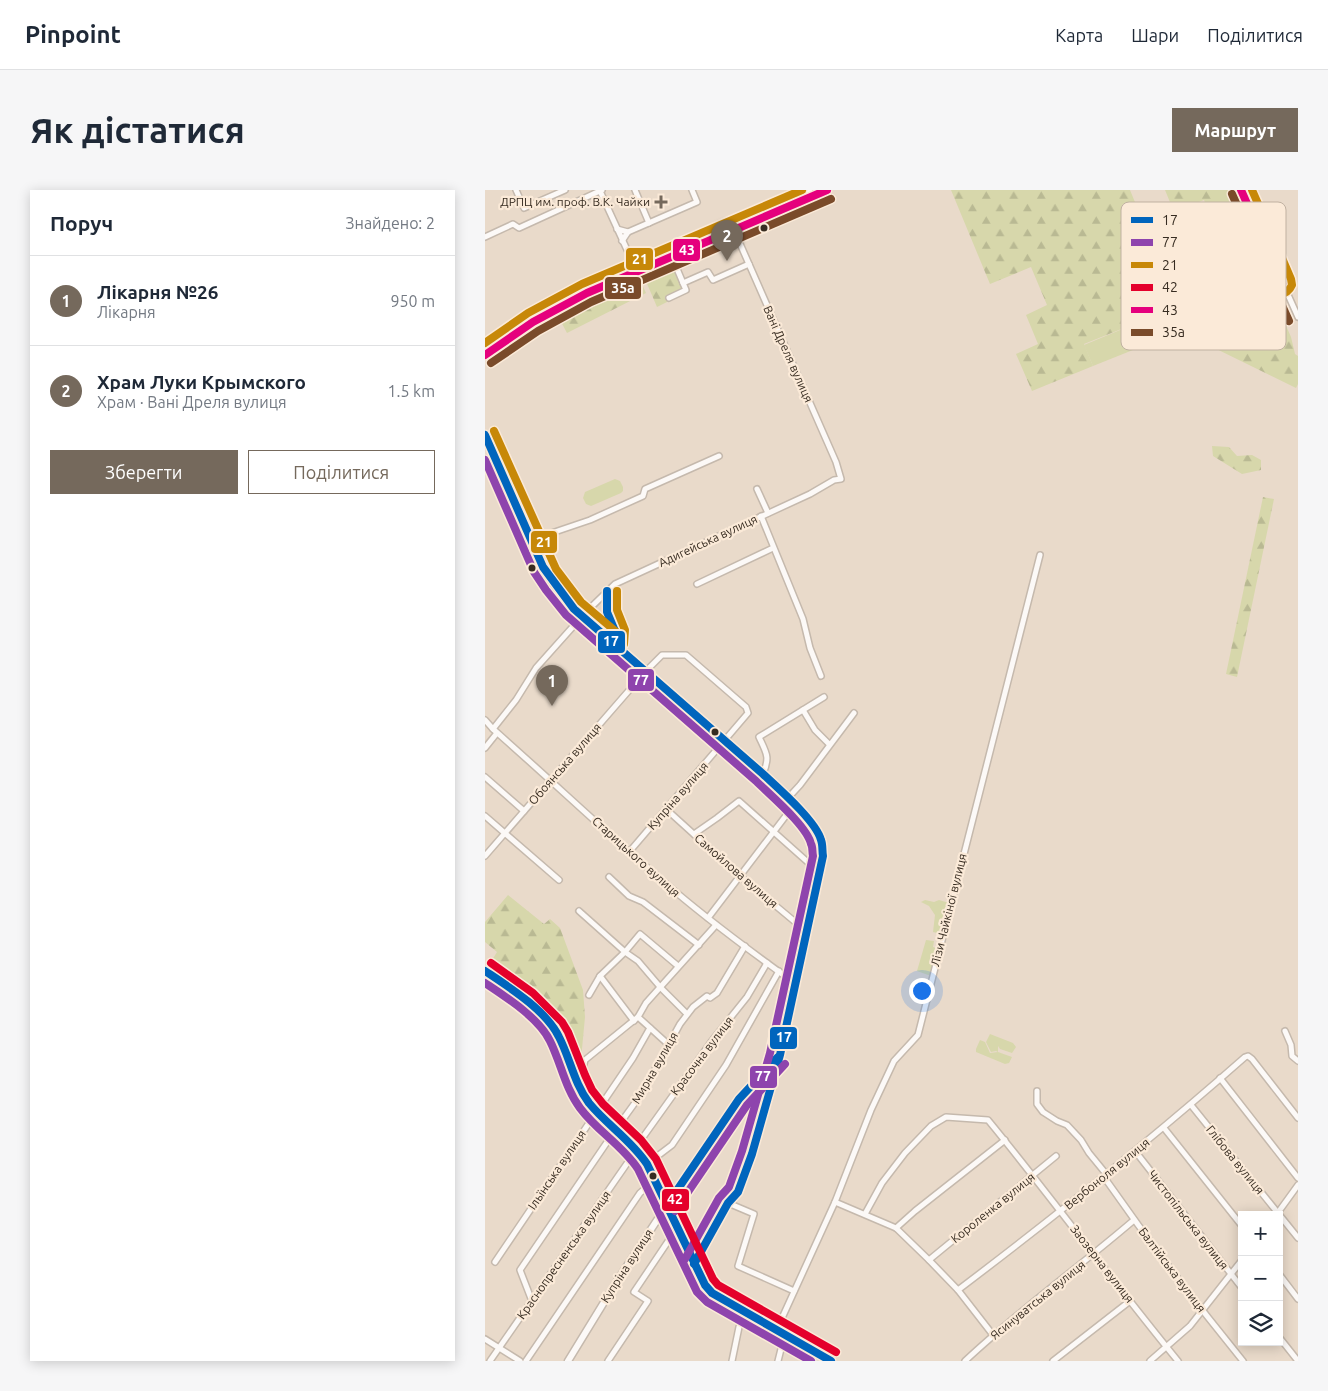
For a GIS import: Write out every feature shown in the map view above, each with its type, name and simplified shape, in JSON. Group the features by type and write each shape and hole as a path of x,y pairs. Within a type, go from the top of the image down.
{"main road":[{"path":"485,348 530,316 585,287 634,265 827,190"},
{"path":"485,355 533,322 587,293 672,257 712,236 734,230 749,220 805,191"},
{"name":"Купріна вулиця","path":"485,435 543,567 565,599 788,798 812,824 821,839 823,856 779,1055 739,1099 607,1296 568,1361"},
{"path":"485,971 544,1016 554,1027 576,1079 589,1102 636,1147 647,1164 701,1279 712,1293 831,1361"}],"street":[{"path":"516,190 524,208 555,192 565,190"},
{"path":"622,241 628,232 697,202 692,190"},
{"path":"1241,190 1246,202"},
{"path":"485,237 513,224 519,228 601,191 634,265"},
{"path":"637,191 649,223"},
{"path":"617,229 628,232"},
{"name":"Вані Дреля вулиця","path":"734,230 836,462 841,479"},
{"path":"669,298 686,290 672,257"},
{"path":"683,282 708,272 713,280 749,264"},
{"path":"1286,290 1298,317"},
{"path":"531,540 643,496 645,490 719,456"},
{"name":"Адигейська вулиця","path":"485,748 536,668 615,584 810,494 834,480 841,479"},
{"path":"757,489 768,513"},
{"path":"761,516 773,548 790,584 821,676"},
{"path":"697,584 773,548"},
{"name":"Лізи Чайкіної вулиця","path":"777,1329 835,1202 871,1110 893,1061 918,1035 1040,555"},
{"name":"Купріна вулиця","path":"630,851 748,713 747,707 686,655 662,655 645,672"},
{"name":"Обоянська вулиця","path":"485,856 645,672"},
{"path":"763,774 768,762 767,754 759,737 824,697"},
{"path":"803,710 815,730 829,744"},
{"path":"788,798 854,713"},
{"name":"Старицького вулиця","path":"485,720 662,881 716,925 796,984"},
{"path":"485,777 523,811"},
{"path":"694,834 739,801 819,873"},
{"path":"707,918 794,805"},
{"name":"Самойлова вулиця","path":"666,809 740,876 806,931"},
{"path":"485,816 559,880"},
{"path":"609,877 629,896 643,902 699,945"},
{"path":"579,911 625,952 638,961 687,1014"},
{"path":"576,1079 582,1072 585,1060 636,1019 646,1003 716,925"},
{"path":"589,995 599,976 625,952 640,934 678,966"},
{"name":"Мирна вулиця","path":"532,1302 520,1270 642,1093 687,1014 703,997 707,996 710,998 717,993 745,946"},
{"name":"Красочна вулиця","path":"636,1147 711,1042 747,997 767,963"},
{"path":"647,1164 672,1145 726,1065 779,971"},
{"path":"599,976 636,1019 650,1028 669,1045"},
{"name":"Ільїнська вулиця","path":"495,1262 633,1058 650,1028"},
{"path":"1285,1031 1291,1045 1292,1056 1298,1061"},
{"name":"Купріна вулиця","path":"694,1264 728,1203 738,1192 752,1154 779,1055"},
{"name":"Вербоноля вулиця","path":"958,1290 1061,1212 1164,1128 1245,1057 1248,1056 1252,1059 1298,1118"},
{"path":"1220,1078 1298,1178"},
{"name":"Балтійська вулиця","path":"1037,1091 1037,1104 1043,1112 1067,1125 1081,1140 1134,1220 1243,1361"},
{"name":"Глібова вулиця","path":"1191,1105 1275,1211"},
{"name":"Заозерна вулиця","path":"865,1214 882,1183 905,1153 931,1126 946,1117 988,1120 1179,1361"},
{"path":"1164,1128 1238,1221"},
{"path":"897,1228 915,1211 1005,1140"},
{"name":"Краснопресненська вулиця","path":"490,1361 628,1162 636,1147"},
{"name":"Чистопільська вулиця","path":"1135,1151 1238,1283"},
{"name":"Короленка вулиця","path":"929,1260 1056,1156"},
{"path":"527,1361 640,1193 655,1180"},
{"path":"1279,1211 1298,1185"},
{"path":"835,1202 897,1228 958,1290 993,1335"},
{"path":"728,1203 754,1214 738,1266 795,1291"},
{"name":"Ясинуватська вулиця","path":"965,1361 993,1335 1095,1254 1134,1220"},
{"name":"Глібова вулиця","path":"1283,1221 1298,1238"},
{"name":"Купріна вулиця","path":"608,1361 648,1301 634,1292 677,1228"},
{"path":"1150,1361 1203,1311 1238,1265"},
{"path":"1283,1279 1298,1299"},
{"path":"1053,1361 1131,1301"},
{"path":"733,1361 737,1334 746,1311"},
{"path":"778,1361 785,1334"},
{"path":"485,1339 520,1361"},
{"path":"1283,1342 1298,1361"},
{"path":"803,1361 806,1346"}],"green space":[{"path":"951,190 1130,190 1135,202 1121,202 1121,329 1084,344 1093,366 1032,391 1016,354 1038,344 1026,315 1047,305 1031,267 990,284"},
{"path":"1165,190 1234,190 1239,202 1205,202 1204,200 1199,202 1170,202"},
{"path":"672,267 683,288 668,295 669,301 657,307 645,279"},
{"path":"639,278 646,293 567,333 559,318"},
{"path":"1286,326 1295,354 1298,356 1298,384 1296,388 1218,350 1286,350"},
{"path":"1121,330 1121,350 1133,350 1093,366 1084,345"},
{"path":"1212,446 1229,447 1237,456 1252,455 1261,460 1261,470 1242,474 1213,456"},
{"path":"615,479 620,481 623,487 621,493 591,506 586,504 583,498 585,492"},
{"path":"1263,497 1274,499 1237,677 1226,674"},
{"path":"592,608 608,619 611,627 609,633 590,617 589,611"},
{"path":"508,895 544,924 550,919 560,928 583,990 585,1017 580,1070 576,1073 570,1046 560,1020 533,996 489,965 497,952 485,942 485,922"},
{"path":"925,900 934,902 939,900 949,903 941,934 933,932 935,915 929,906 921,902"},
{"path":"926,940 934,941 933,947 936,948 937,942 940,943 931,976 917,971"},
{"path":"990,1034 1013,1043 1016,1047 1012,1053 1000,1049 998,1046 998,1052 991,1052 986,1042"},
{"path":"980,1040 985,1042 990,1053 998,1052 1012,1057 1009,1063 1005,1064 976,1052 976,1049"}],"transit line":[{"name":"21","path":"485,343 528,313 582,284 802,190"},
{"name":"43","path":"485,355 533,322 587,293 827,190"},
{"name":"43","path":"1241,190 1246,202"},
{"name":"21","path":"1252,190 1257,202"},
{"name":"35а","path":"1232,194 1236,202"},
{"name":"35а","path":"491,363 538,331 591,302 831,199"},
{"name":"21","path":"1286,267 1292,285 1286,292"},
{"name":"35а","path":"1286,314 1289,321"},
{"name":"21","path":"494,431 556,569 581,602 620,635"},
{"name":"17","path":"485,435 543,567 574,609 778,788 812,824 822,842 823,856 780,1055 752,1154 738,1192 728,1203 694,1264"},
{"name":"77","path":"485,460 534,572 566,615 779,802 803,829 812,847 813,856 770,1053 742,1151 729,1187 719,1198 685,1259"},
{"name":"17","path":"607,591 607,612 615,631 614,643"},
{"name":"21","path":"617,591 617,610 625,630 624,644"},
{"name":"42","path":"491,963 533,993 562,1022 592,1090 603,1104 641,1140 656,1159 713,1279 718,1285 836,1352"},
{"name":"17","path":"485,971 536,1008 553,1027 589,1103 634,1147 647,1164 705,1285 712,1293 831,1361"},
{"name":"77","path":"485,983 530,1016 545,1032 554,1049 567,1084 580,1108 632,1160 638,1169 697,1292 707,1302 811,1361"},
{"name":"17","path":"667,1205 739,1099 778,1057"},
{"name":"77","path":"675,1211 747,1105 785,1064"}],"place":[{"name":"ДРПЦ им. проф. В.К. Чайки","path":"661,202"},
{"name":"Храм Луки Крымского","path":"727,261"},
{"name":"Лікарня №26","path":"552,706"}]}
